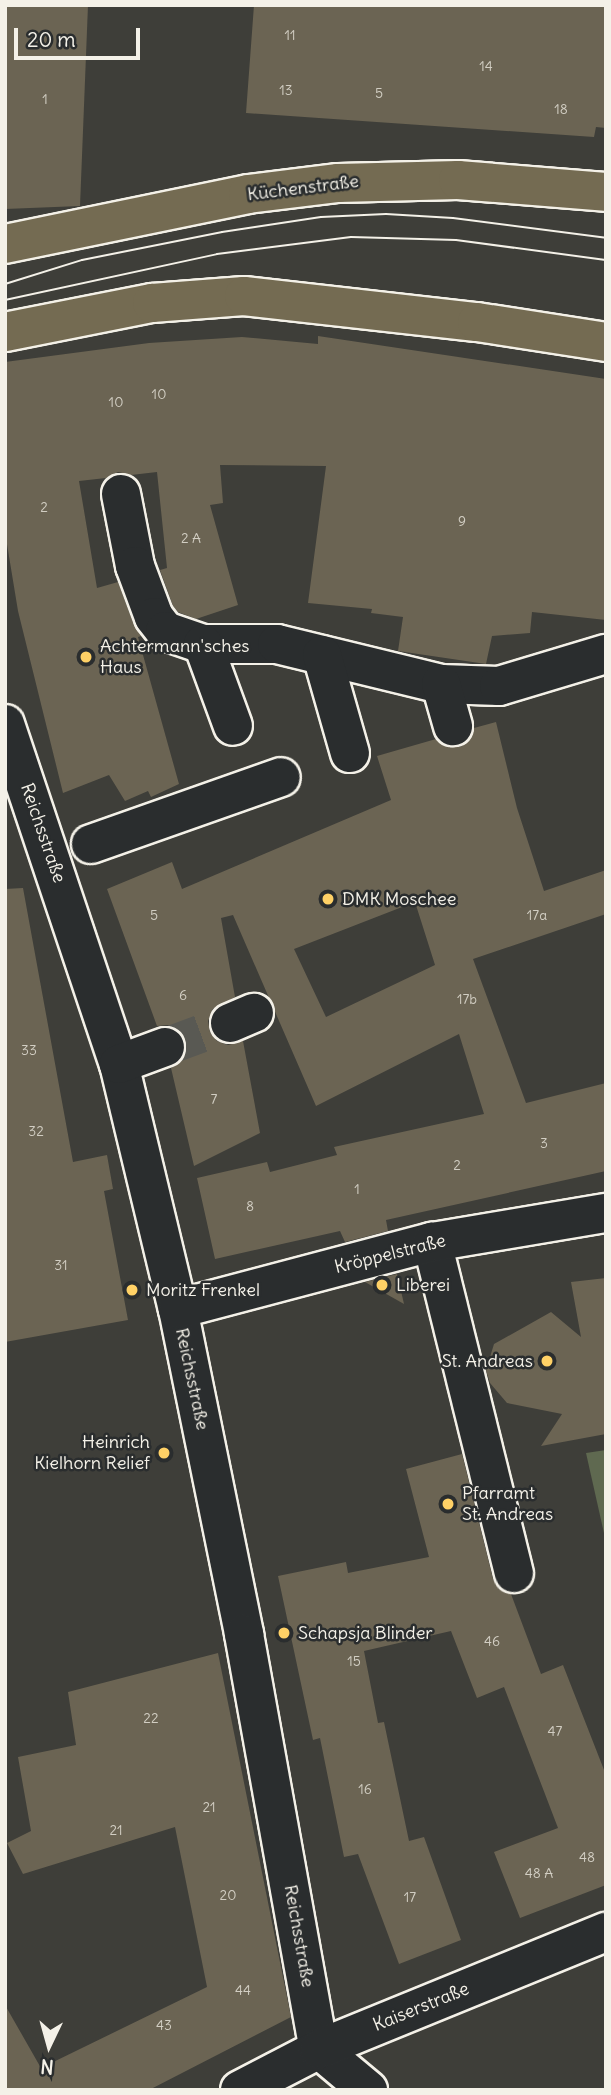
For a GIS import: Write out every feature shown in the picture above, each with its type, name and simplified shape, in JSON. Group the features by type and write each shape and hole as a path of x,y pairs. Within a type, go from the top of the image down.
{"main road":[{"name":"Küchenstraße","path":"5,244 248,194 338,183 458,180 606,192"},
{"path":"5,332 69,317 152,303 244,296 464,320 606,342"}],"street":[{"path":"121,494 135,566 154,617 166,631 203,644 277,644 441,684 499,686 606,654"},
{"path":"203,644 233,726"},
{"path":"322,655 350,754"},
{"path":"441,684 453,726"},
{"name":"Reichsstraße","path":"5,724 119,1064 178,1309 244,1634 319,2049"},
{"path":"91,844 281,777"},
{"path":"119,1064 165,1047"},
{"name":"Kröppelstraße","path":"178,1309 432,1242 606,1213"},
{"path":"432,1242 514,1573"},
{"name":"Kaiserstraße","path":"240,2090 319,2049 606,1932"},
{"path":"319,2049 368,2090"}],"green space":[{"path":"606,1450 606,1542 586,1453"}],"building":[{"path":"5,5 88,5 80,206 5,209"},
{"path":"254,5 606,5 606,128 596,127 594,137 246,113"},
{"path":"318,336 606,379 606,620 532,612 530,633 492,636 486,664 398,651 403,617 371,613 372,609 308,603 326,466 220,465 223,503 210,505 238,605 196,619 178,612 173,606 160,570 167,568 157,472 131,475 118,472 106,478 79,481 97,588 118,582 134,625 141,636 138,637 179,784 151,797 148,791 125,801 109,775 63,793 18,611 5,532 5,362 149,343 242,337 318,344"},
{"path":"496,722 517,808 544,891 606,870 606,914 473,959 526,1103 606,1083 606,1171 386,1220 388,1231 345,1242 340,1231 215,1259 197,1178 267,1162 270,1172 337,1155 334,1147 484,1114 459,1034 316,1106 233,915 221,918 235,997 213,1009 208,1021 210,1032 217,1041 228,1045 243,1041 260,1133 194,1166 171,1068 182,1060 186,1051 186,1040 178,1030 168,1025 157,1026 107,889 172,862 182,889 391,800 377,756 436,739 447,747 460,747 469,741 474,728","holes":["415,902 435,965 326,1017 294,949"]},
{"path":"23,888 73,1162 107,1155 113,1189 104,1191 128,1320 5,1342 5,889"},
{"path":"397,1274 404,1304 365,1282"},
{"name":"St. Andreas","path":"606,1278 606,1434 541,1446 562,1414 507,1403 490,1383 486,1370 494,1344 551,1312 581,1337 571,1282"},
{"path":"462,1454 493,1579 499,1589 511,1594 541,1674 563,1665 606,1775 606,1885 520,1918 494,1852 558,1828 504,1687 477,1698 451,1631 364,1651 378,1723 384,1722 409,1841 424,1837 461,1940 399,1964 358,1854 344,1857 320,1738 313,1740 278,1576 346,1562 348,1573 429,1557 406,1469"},
{"path":"218,1653 291,2017 149,2090 5,2090 5,2005 41,2068 207,1987 175,1827 23,1874 7,1843 31,1831 18,1757 76,1745 68,1692"}],"tunnel":[{"path":"165,1047 230,1023"}],"tram line":[{"path":"5,284 82,260 222,232 321,217 386,214 453,218 606,238"},
{"path":"5,300 217,254 351,237 456,240 606,260"}],"place":[{"name":"Achtermann'sches Haus","path":"86,657"},
{"name":"DMK Moschee","path":"328,899"},
{"name":"Liberei","path":"382,1285"},
{"name":"Moritz Frenkel","path":"132,1290"},
{"name":"St. Andreas","path":"547,1361"},
{"name":"Heinrich Kielhorn Relief","path":"164,1453"},
{"name":"Pfarramt St. Andreas","path":"448,1504"},
{"name":"Schapsja Blinder","path":"284,1633"}]}
